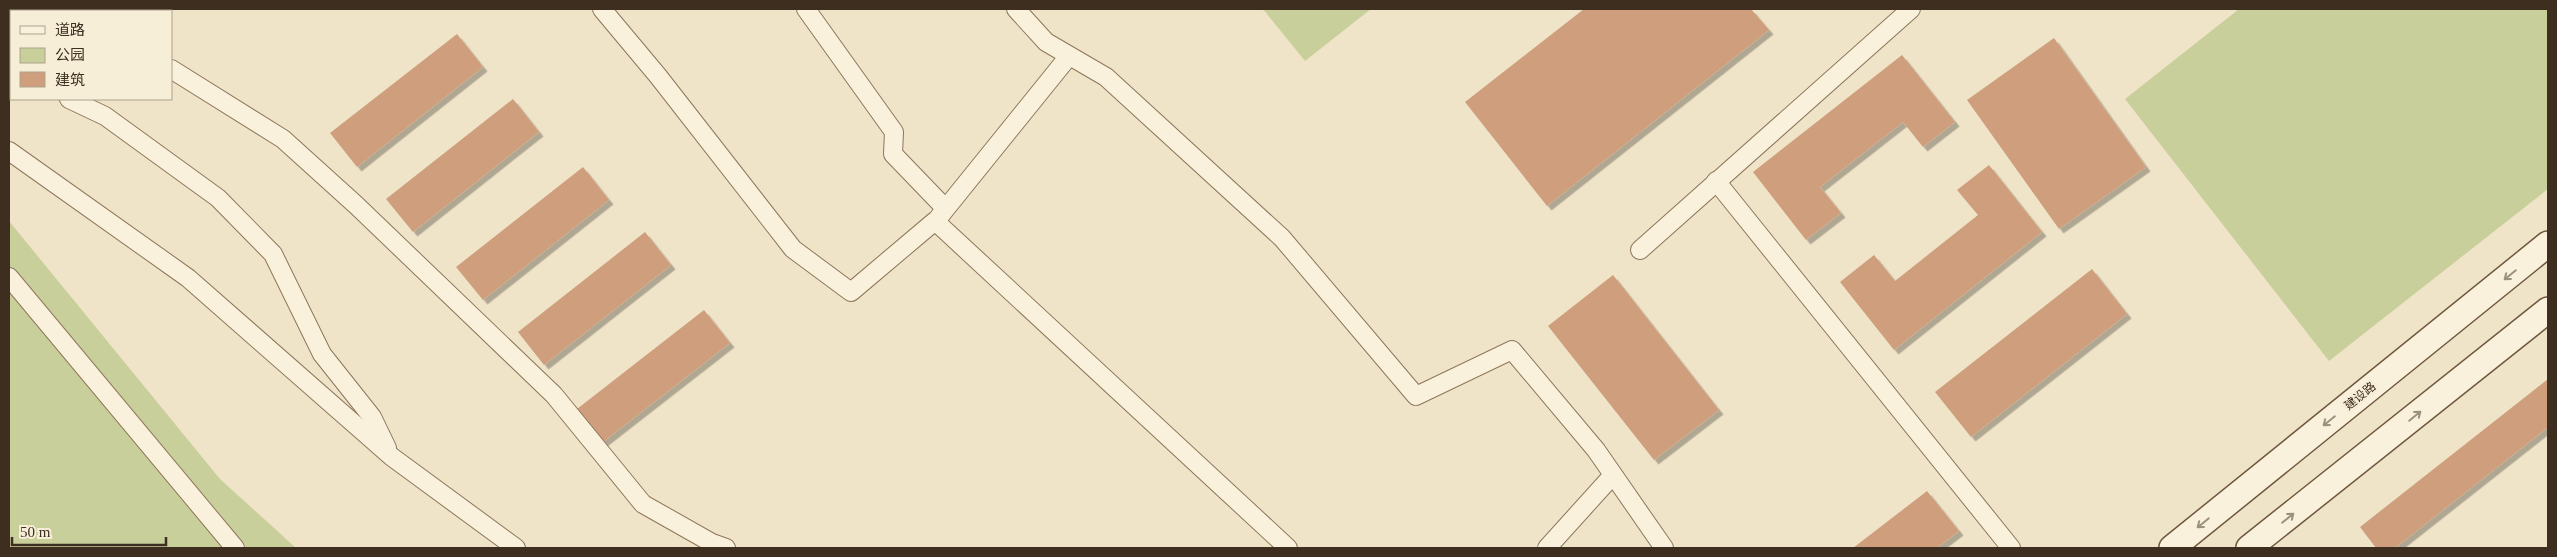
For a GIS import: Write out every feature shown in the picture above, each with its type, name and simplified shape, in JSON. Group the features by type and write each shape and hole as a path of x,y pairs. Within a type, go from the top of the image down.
{"street":[{"path":"602,9 658,76 793,249 851,292 940,215 1069,56"},
{"path":"806,9 894,132 893,154 940,215 1288,548"},
{"path":"1016,9 1046,42 1106,77 1282,238 1416,396 1512,350 1596,450 1664,548"},
{"path":"1640,250 1911,9"},
{"path":"172,70 283,138 356,205 554,395 643,504 716,547"},
{"path":"71,100 105,116 218,198 273,254 322,354 372,417 392,457"},
{"path":"9,151 188,278 392,457 516,548"},
{"path":"1716,181 2010,548"},
{"name":"建设路","path":"2172,548 2548,244"},
{"path":"9,277 235,548"},
{"path":"2250,548 2548,310"},
{"path":"1547,548 1613,476"}],"green space":[{"path":"1263,9 1371,9 1305,61"},
{"path":"2239,9 2548,9 2548,189 2329,361 2125,99"},
{"path":"9,221 220,479 296,548 9,548"}],"building":[{"path":"1584,9 1751,9 1769,30 1547,206 1465,102"},
{"path":"457,34 483,67 357,167 330,133"},
{"path":"2054,38 2146,167 2059,229 1967,100"},
{"path":"1902,55 1955,122 1923,147 1903,122 1820,187 1841,213 1806,240 1753,172"},
{"path":"513,99 539,132 413,232 386,199"},
{"path":"1989,165 2042,232 1894,350 1840,282 1874,255 1895,281 1978,215 1957,190"},
{"path":"583,167 609,200 483,300 456,267"},
{"path":"645,232 671,265 544,365 518,332"},
{"path":"2092,269 2127,314 1971,437 1935,392"},
{"path":"1613,275 1719,410 1654,460 1548,326"},
{"path":"704,310 730,343 603,442 577,409"},
{"path":"2548,379 2548,430 2547,428 2395,548 2376,548 2360,527"},
{"path":"1927,491 1959,531 1937,548 1853,548"}]}
